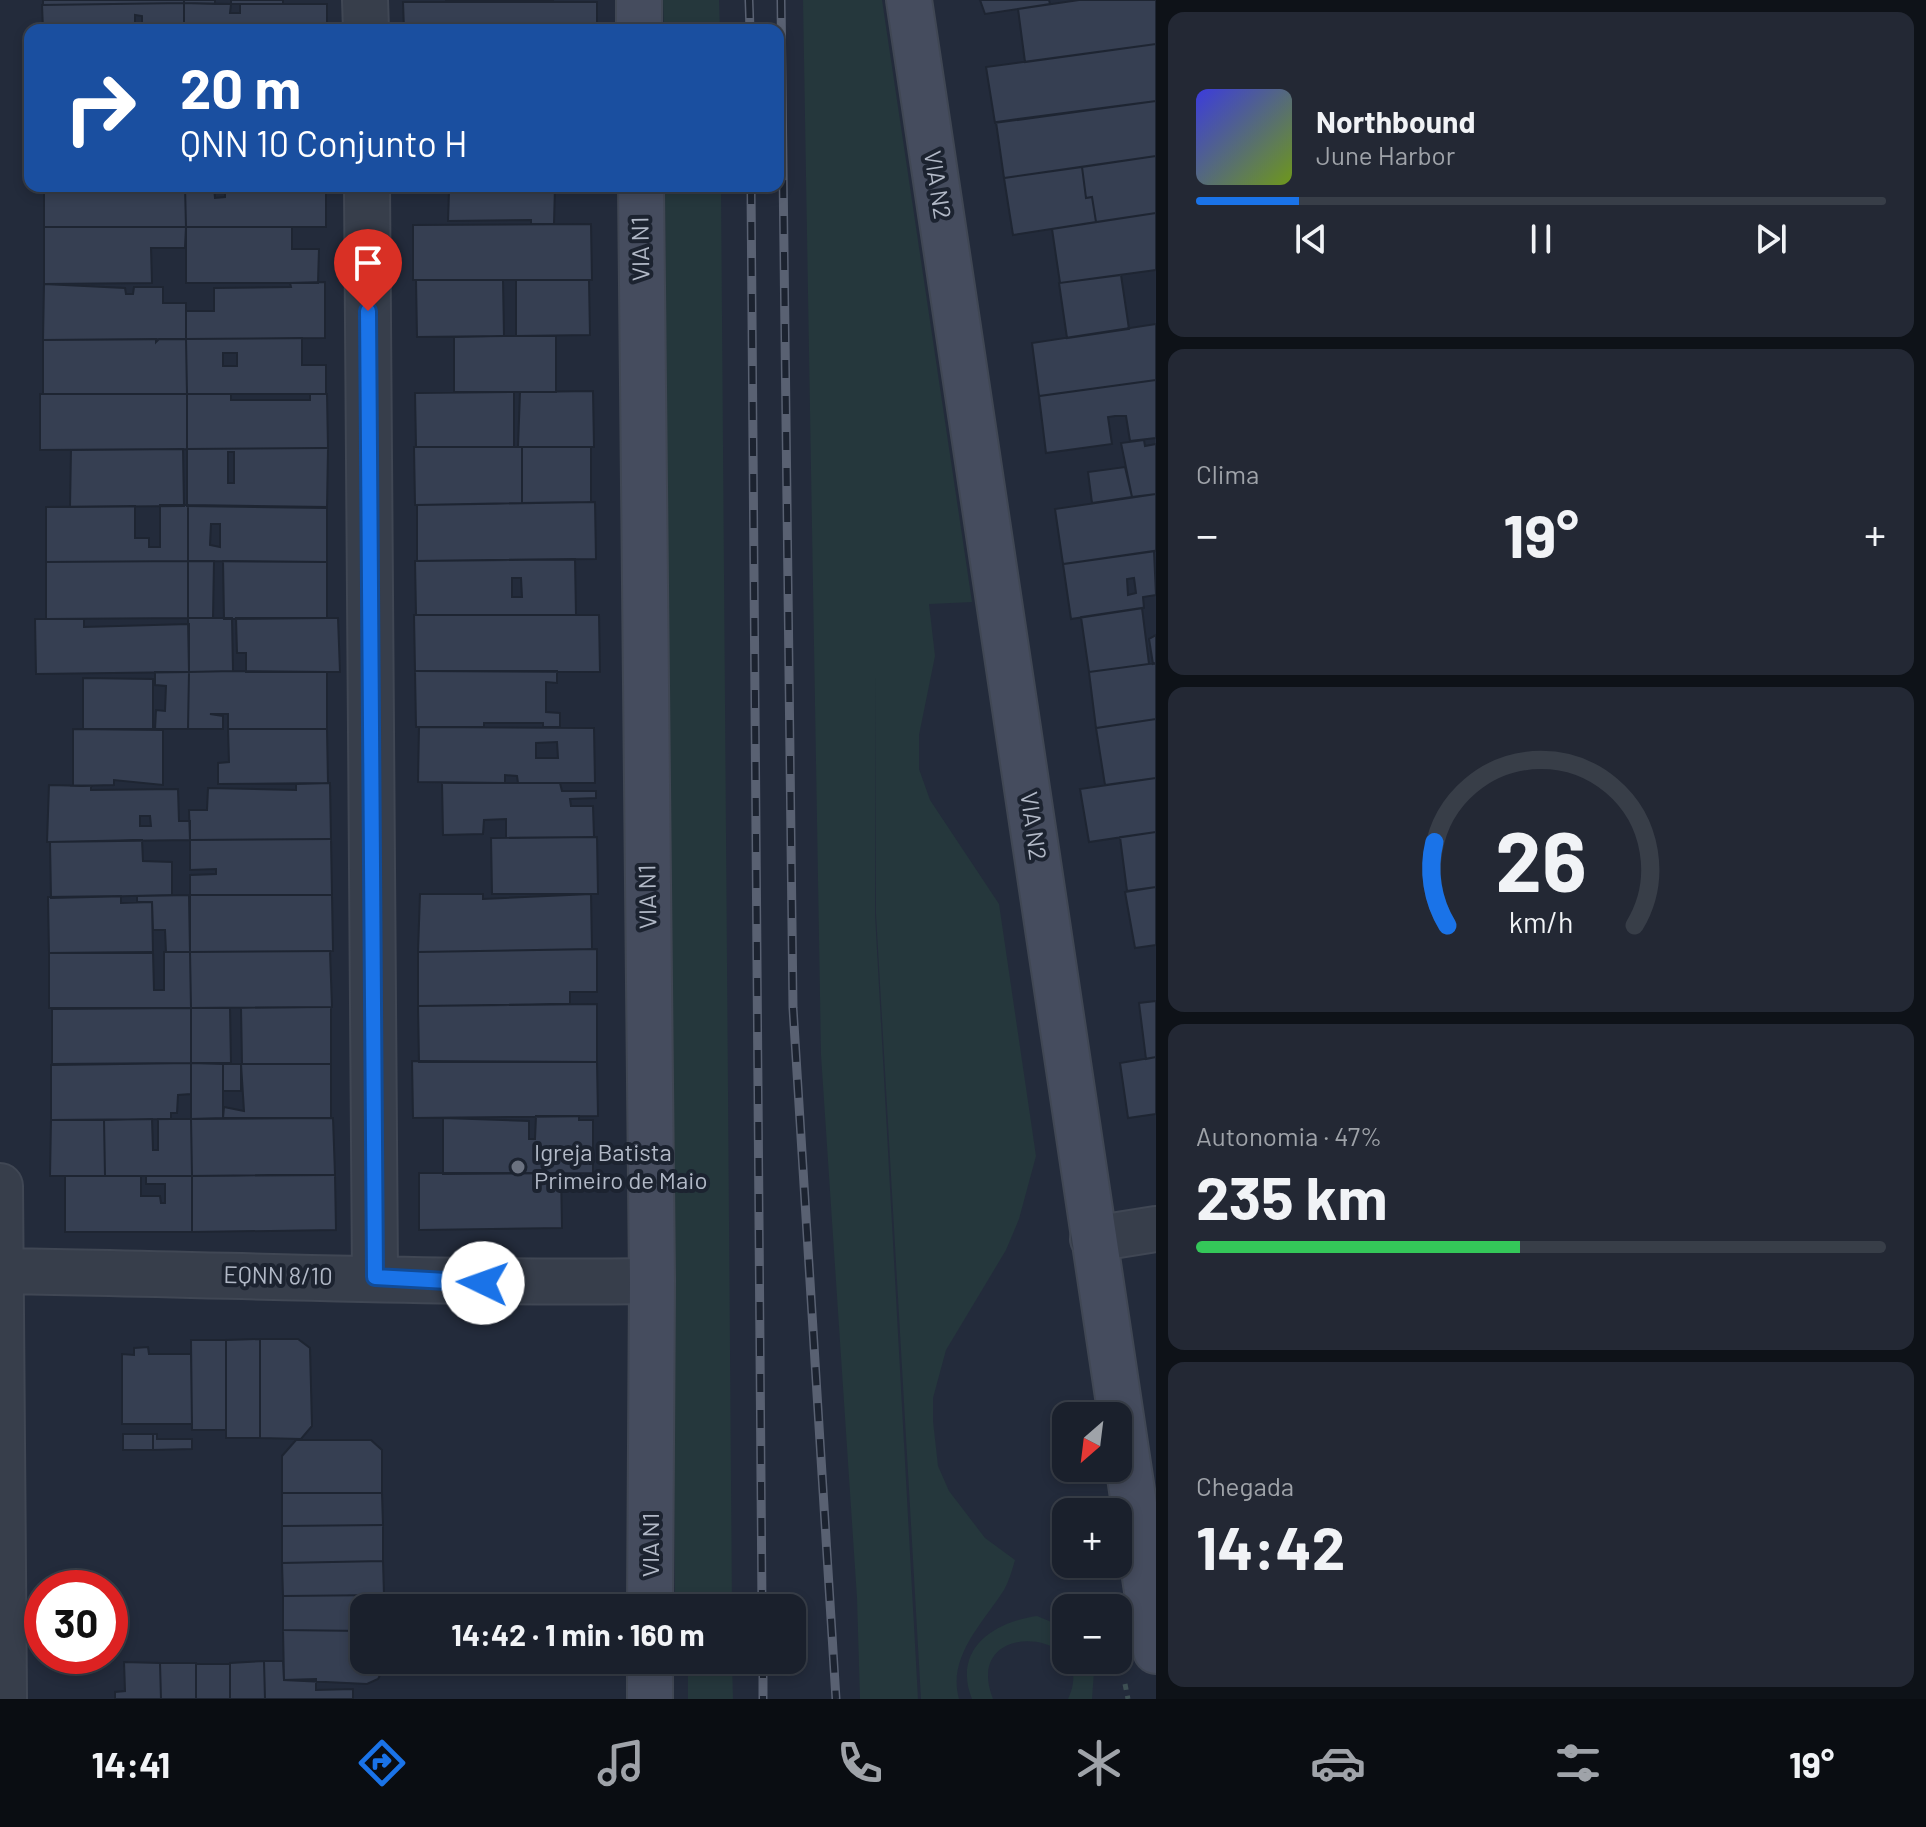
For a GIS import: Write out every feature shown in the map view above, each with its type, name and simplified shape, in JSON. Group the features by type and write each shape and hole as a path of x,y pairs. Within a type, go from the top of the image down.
{"main road":[{"path":"639,0 639,24"},
{"name":"VIA N2","path":"909,0 1156,1651"},
{"name":"VIA N1","path":"641,192 652,1281 650,1594"},
{"path":"650,1674 650,1699"}],"street":[{"path":"365,0 366,24"},
{"path":"367,192 375,1277"},
{"path":"0,1186 4,1699"},
{"path":"1093,1239 1156,1229"},
{"name":"EQNN 8/10","path":"0,1271 375,1277 483,1283 652,1281"}],"shaded area":[{"path":"663,0 719,0 720,24 664,24"},
{"path":"803,0 882,0 972,602 929,604 935,656 919,735 919,769 930,800 999,904 1036,1156 1019,1219 1006,1250 946,1350 933,1398 938,1466 949,1491 985,1538 1015,1560 1004,1590 962,1655 958,1669 959,1699 921,1699 876,914 876,671 875,914 918,1699 860,1699 857,1598 821,1055"},
{"path":"665,192 721,192 732,1594 675,1594"},
{"path":"1037,1616 1052,1622 1052,1647 1031,1641 1011,1644 996,1654 988,1672 993,1699 972,1699 967,1681 972,1652 992,1632 1021,1619"},
{"path":"688,1674 732,1674 733,1699 688,1699"},
{"path":"1094,1674 1092,1699 1068,1699 1073,1675"}],"building":[{"path":"43,0 184,0 184,3 43,5"},
{"path":"184,0 215,0 215,4 184,3"},
{"path":"231,0 283,0 283,4 231,4"},
{"path":"553,0 553,2 446,2"},
{"path":"980,0 1049,0 1050,4 985,14"},
{"path":"1079,0 1156,0 1156,44 1025,62 1018,9"},
{"path":"403,2 597,2 597,24 404,24"},
{"path":"184,3 184,24 142,24 142,16 135,15 135,24 43,24 42,5"},
{"path":"184,3 231,4 230,13 240,13 240,4 327,4 327,24 184,24"},
{"path":"1156,44 1156,101 995,123 986,67"},
{"path":"1156,101 1156,156 1004,178 996,122"},
{"path":"1156,156 1156,213 1096,222 1092,197 1086,198 1082,167"},
{"path":"1082,167 1086,198 1092,197 1096,222 1013,235 1004,178"},
{"path":"44,192 185,192 186,227 44,227"},
{"path":"185,192 214,192 215,198 225,197 225,192 326,192 326,227 186,227"},
{"path":"449,192 555,192 554,224 531,224 531,220 448,221"},
{"path":"1156,213 1156,270 1060,283 1052,229"},
{"path":"591,224 592,280 413,280 413,225"},
{"path":"44,227 186,227 185,248 151,248 152,283 44,284"},
{"path":"186,227 292,227 292,249 319,249 318,283 186,283"},
{"path":"1121,275 1129,329 1067,338 1059,283"},
{"path":"416,280 503,280 504,336 417,337"},
{"path":"516,280 589,280 590,335 516,336"},
{"path":"325,282 325,338 186,339 186,311 214,311 214,288 291,287 290,283"},
{"path":"44,284 125,288 126,294 133,294 134,287 163,287 163,303 186,303 186,339 43,340"},
{"path":"1156,324 1156,380 1039,396 1032,343"},
{"path":"556,336 556,392 454,392 454,337"},
{"path":"302,338 302,365 326,365 326,394 187,394 186,339","holes":["223,353 237,353 237,366 223,366"]},
{"path":"156,339 156,342 159,339 186,339 187,394 43,394 43,340"},
{"path":"1156,380 1156,438 1130,441 1126,416 1115,416 1108,417 1112,444 1046,453 1039,396"},
{"path":"593,391 594,447 518,447 520,392"},
{"path":"514,392 514,447 416,447 415,393"},
{"path":"40,394 187,394 187,449 40,450"},
{"path":"187,394 231,394 231,400 310,400 310,394 327,394 328,448 187,449"},
{"path":"1144,440 1145,446 1156,444 1156,494 1132,497 1121,443"},
{"path":"414,447 522,447 522,503 415,505"},
{"path":"522,447 591,447 591,502 522,503"},
{"path":"328,448 327,508 187,506 187,449","holes":["228,452 234,452 234,483 228,483"]},
{"path":"183,449 184,506 70,507 71,450"},
{"path":"1125,467 1132,497 1092,503 1088,472"},
{"path":"1156,494 1156,551 1063,564 1055,509"},
{"path":"595,502 596,559 417,561 417,505"},
{"path":"160,505 188,505 188,561 46,562 46,507 135,506 135,538 149,538 149,547 160,547"},
{"path":"188,505 327,507 327,562 188,561","holes":["211,524 220,524 220,547 210,545"]},
{"path":"1154,551 1156,595 1143,597 1144,608 1071,619 1063,564","holes":["1134,578 1136,593 1128,595 1127,579"]},
{"path":"575,559 576,615 416,615 415,561","holes":["512,578 521,578 522,597 512,597"]},
{"path":"188,561 214,561 213,618 188,618"},
{"path":"188,561 188,618 46,619 46,562"},
{"path":"223,561 327,562 327,618 224,619"},
{"path":"1142,608 1149,664 1089,672 1081,617"},
{"path":"414,615 599,615 600,672 415,671"},
{"path":"188,618 232,618 233,671 189,672"},
{"path":"236,618 338,618 340,672 246,672 246,653 237,653"},
{"path":"35,619 84,619 84,627 189,624 189,672 36,674"},
{"path":"1156,635 1156,663 1153,664 1149,639"},
{"path":"1156,663 1156,719 1096,728 1089,672"},
{"path":"415,671 557,671 557,683 546,682 546,712 560,713 560,727 543,727 543,723 484,723 484,727 416,727"},
{"path":"155,672 189,672 188,729 155,729 156,710 165,711 166,686 155,685"},
{"path":"189,672 327,672 327,729 228,729 228,714 210,714 223,716 223,729 188,729"},
{"path":"83,678 153,679 153,729 83,729"},
{"path":"1156,719 1156,778 1105,785 1096,728"},
{"path":"419,727 594,728 595,783 518,783 517,776 505,775 505,783 418,782","holes":["557,742 558,758 536,758 536,743"]},
{"path":"73,729 163,730 163,785 114,780 114,785 73,786"},
{"path":"228,729 327,729 328,783 218,784 218,763 229,762"},
{"path":"1156,778 1156,832 1089,842 1080,789"},
{"path":"330,783 331,839 190,840 189,810 207,810 208,788 296,790 296,784"},
{"path":"442,783 560,783 562,791 596,791 596,798 570,799 571,806 593,806 594,837 506,838 506,819 484,820 483,834 443,835"},
{"path":"49,785 91,786 91,790 178,789 179,821 190,821 190,840 47,842","holes":["140,816 150,816 151,826 140,826"]},
{"path":"1156,832 1156,887 1127,891 1120,837"},
{"path":"597,837 598,894 492,894 491,838"},
{"path":"331,839 332,895 190,895 190,875 216,874 216,869 190,870 190,840"},
{"path":"142,840 143,861 172,862 172,895 51,898 50,842"},
{"path":"1156,887 1156,945 1135,948 1125,892"},
{"path":"420,894 483,894 483,899 591,894 592,949 418,952"},
{"path":"189,895 190,952 166,952 165,930 153,930 152,902 137,902 137,896"},
{"path":"190,895 332,895 333,951 190,952"},
{"path":"121,896 121,903 152,902 153,953 49,953 48,897"},
{"path":"597,949 597,992 570,992 570,1004 418,1006 418,952"},
{"path":"330,951 332,1007 191,1008 190,952"},
{"path":"153,952 154,990 164,990 164,952 190,952 191,1008 49,1008 49,953"},
{"path":"1156,1001 1156,1057 1146,1059 1139,1003"},
{"path":"597,1004 597,1062 419,1062 418,1006"},
{"path":"331,1007 331,1064 242,1064 241,1008"},
{"path":"191,1008 191,1063 52,1064 52,1009"},
{"path":"191,1008 230,1008 231,1063 191,1063"},
{"path":"1156,1057 1156,1114 1128,1118 1120,1063"},
{"path":"412,1061 597,1062 598,1116 413,1118"},
{"path":"191,1063 223,1064 223,1118 191,1119"},
{"path":"191,1063 191,1094 178,1095 177,1113 171,1113 171,1119 51,1120 51,1065"},
{"path":"223,1064 241,1064 241,1091 223,1091"},
{"path":"241,1064 331,1064 331,1118 223,1118 224,1107 244,1111"},
{"path":"536,1116 579,1116 579,1120 593,1120 593,1173 443,1174 443,1118 529,1121 529,1139 535,1139"},
{"path":"333,1118 335,1175 192,1176 191,1119"},
{"path":"152,1119 153,1150 158,1150 158,1119 191,1119 192,1176 105,1176 104,1120"},
{"path":"51,1120 104,1120 105,1176 50,1176"},
{"path":"419,1173 561,1173 562,1228 419,1230"},
{"path":"335,1175 336,1230 192,1232 192,1176"},
{"path":"65,1176 141,1176 141,1196 160,1196 161,1203 165,1203 165,1184 146,1184 146,1176 192,1176 192,1232 65,1232"},
{"path":"260,1339 260,1438 226,1438 226,1340"},
{"path":"260,1339 298,1339 310,1348 312,1426 301,1439 260,1438"},
{"path":"191,1340 226,1340 226,1430 192,1430"},
{"path":"148,1347 149,1354 191,1354 192,1424 122,1424 122,1354 134,1355 134,1348"},
{"path":"123,1434 153,1434 153,1450 123,1450"},
{"path":"153,1434 157,1434 157,1439 192,1439 192,1449 153,1450"},
{"path":"296,1440 371,1440 382,1450 382,1493 282,1493 282,1456"},
{"path":"282,1493 382,1493 383,1525 282,1526"},
{"path":"383,1525 383,1561 282,1563 282,1526"},
{"path":"383,1561 384,1594 283,1596 282,1563"},
{"path":"350,1595 350,1631 283,1630 283,1596"},
{"path":"283,1630 350,1631 350,1674 381,1674 378,1679 367,1684 284,1680"},
{"path":"264,1661 283,1661 284,1680 316,1679 316,1690 353,1689 353,1699 265,1699"},
{"path":"264,1661 265,1699 230,1699 230,1663"},
{"path":"128,1662 160,1663 161,1699 115,1699 115,1692 125,1691"},
{"path":"160,1663 196,1663 196,1699 161,1699"},
{"path":"196,1664 230,1664 230,1699 196,1699"}],"railway":[{"path":"749,0 750,24"},
{"path":"781,0 781,24"},
{"path":"751,192 762,1594"},
{"path":"783,192 793,1008 836,1699"},
{"path":"763,1674 763,1699"}],"place":[{"name":"Igreja Batista Primeiro de Maio","path":"518,1167"}],"route":[{"path":"368,311 375,1277 483,1283"}]}
